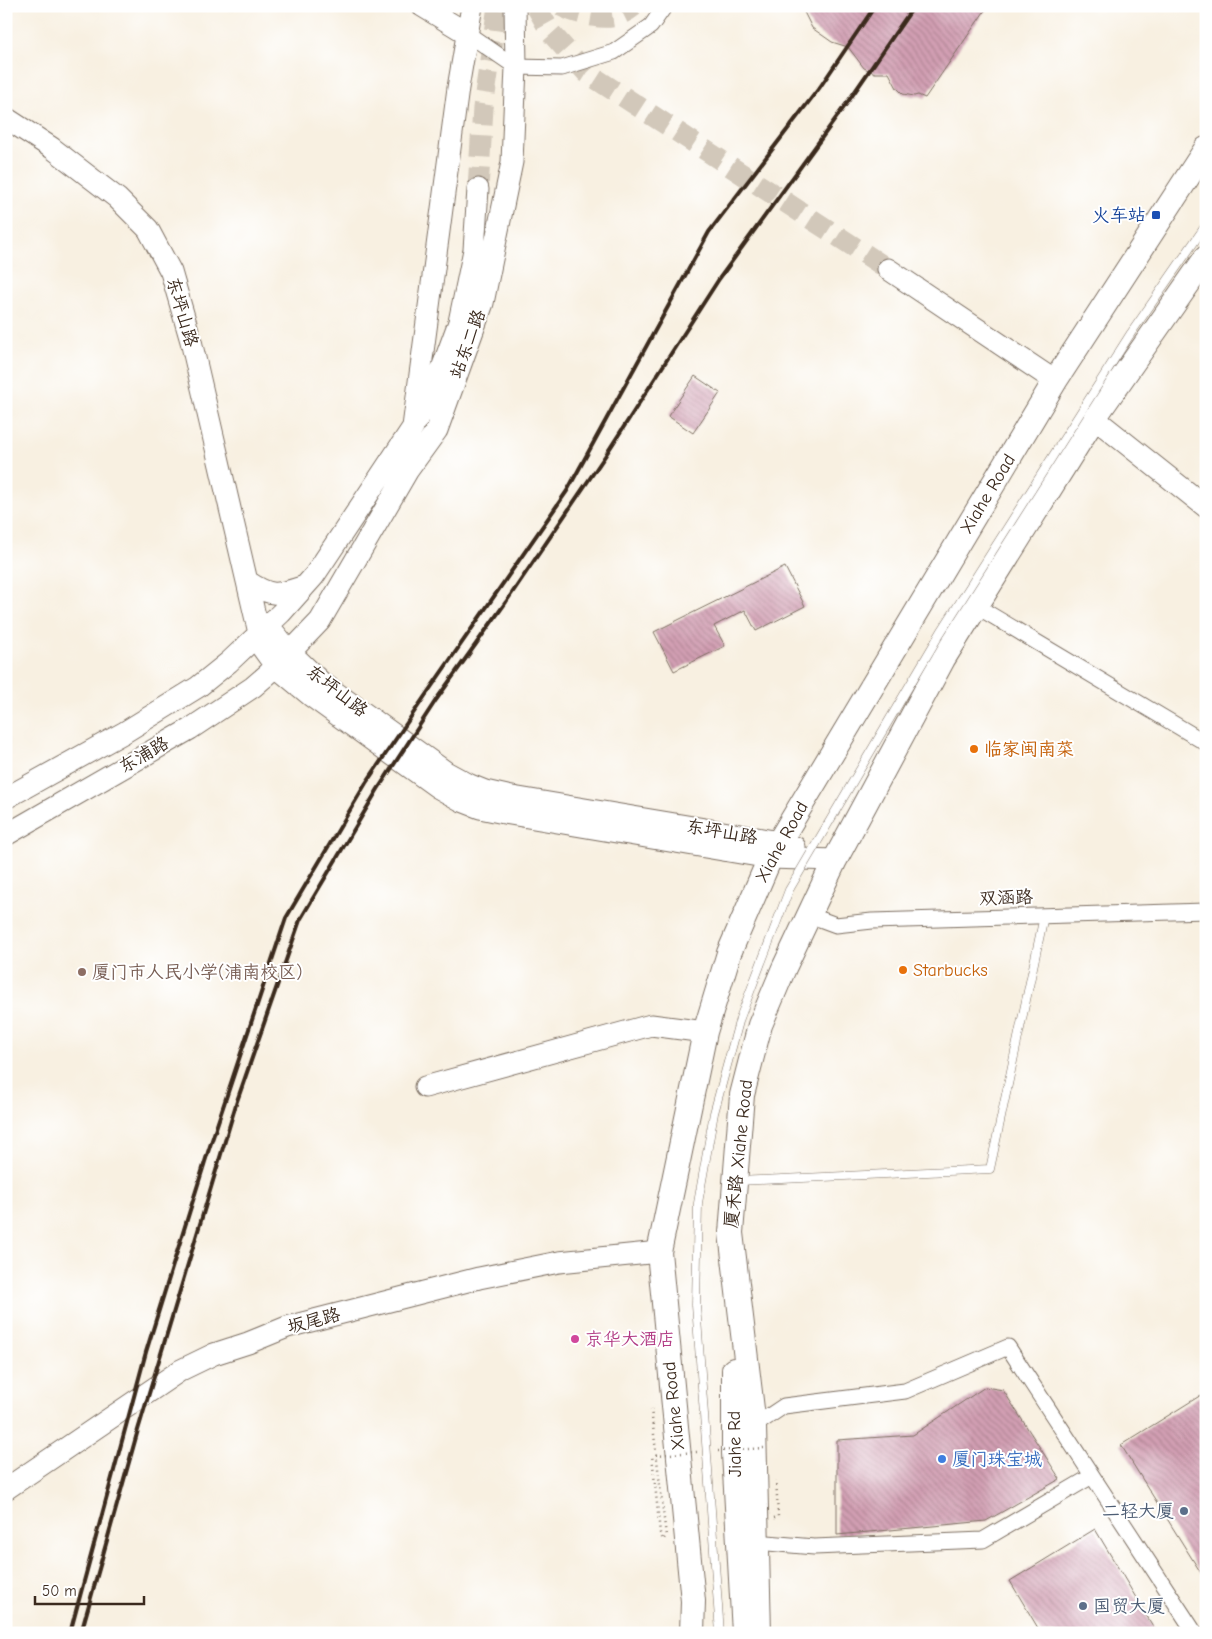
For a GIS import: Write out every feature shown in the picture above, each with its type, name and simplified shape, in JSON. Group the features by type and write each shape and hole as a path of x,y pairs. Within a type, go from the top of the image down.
{"main road":[{"path":"422,6 468,34"},
{"path":"413,427 456,97 472,6"},
{"name":"站东二路","path":"290,654 320,621 408,470 437,430 441,421 485,293 512,162 516,67 515,6"},
{"name":"东坪山路","path":"6,118 52,148 118,198 148,229 171,272 191,341 247,581 261,632 290,654 311,696 437,787 462,801 480,808 836,860"},
{"name":"Xiahe Road","path":"694,1633 693,1601 659,1252 705,1032 729,953 775,850 1055,381 1206,149"},
{"name":"东浦路","path":"6,798 125,732 198,687 229,662 261,632 314,576 430,401 459,322 474,250 478,189"},
{"path":"810,914 836,860 943,659 1094,418 1206,258"},
{"path":"888,269 1055,381"},
{"path":"1094,418 1206,507"},
{"path":"247,581 266,592 278,594 305,586"},
{"name":"东浦路","path":"6,835 190,729 253,687 290,654"},
{"name":"厦禾路 Xiahe Road","path":"733,1255 730,1233 742,1096 760,1024 810,914"},
{"path":"425,1087 652,1025 705,1032"},
{"name":"坂尾路","path":"6,1489 181,1370 214,1354 287,1327 479,1278 559,1262 659,1252"},
{"path":"733,1255 754,1426 759,1633"},
{"name":"Jiahe Rd","path":"733,1255 734,1453 744,1633"}],"street":[{"path":"468,34 516,67 562,68 614,52 651,26 665,6"},
{"path":"976,606 1206,743"},
{"name":"双涵路","path":"810,914 836,925 872,921 1206,911"},
{"path":"754,1426 784,1406 905,1390 1008,1347 1194,1633"},
{"path":"756,1542 814,1547 983,1540 1092,1476"}],"lane":[{"path":"720,1633 696,1305 698,1203 714,1113 740,1018 790,890 926,658 1131,333 1206,225"},
{"path":"735,1181 990,1169 1044,916"}],"path":[{"path":"651,1409 666,1536 663,1540 660,1533 652,1455"}],"building":[{"path":"801,6 988,6 925,98 918,95 903,94 897,88 889,73 875,73 864,68 848,47 832,42 812,28"},
{"path":"695,376 720,393 693,433 668,416"},
{"path":"785,567 805,606 756,631 745,610 714,626 725,646 674,671 654,632"},
{"name":"厦门珠宝城","path":"985,1387 1003,1390 1060,1479 986,1521 837,1535 837,1440 913,1435"},
{"name":"二轻大厦","path":"1206,1392 1206,1581 1121,1445"},
{"name":"国贸大厦","path":"1095,1529 1157,1633 1041,1633 1010,1581"}],"tunnel":[{"path":"478,189 483,108 498,6"},
{"path":"536,6 551,33 587,73 888,269"},
{"path":"561,6 580,13 603,17 619,15 634,6"}],"railway":[{"path":"70,1633 146,1352 208,1152 286,918 366,783 567,491 709,232 820,87 875,6"},
{"path":"81,1633 138,1430 237,1101 300,920 378,789 436,700 506,602 605,456 719,279 847,103 914,6"}],"place":[{"name":"火车站","path":"1156,215"},
{"name":"临家闽南菜","path":"974,749"},
{"name":"Starbucks","path":"903,970"},
{"name":"厦门市人民小学(浦南校区)","path":"82,972"},
{"name":"京华大酒店","path":"575,1339"},
{"name":"厦门珠宝城","path":"942,1459"},
{"name":"二轻大厦","path":"1184,1511"},
{"name":"国贸大厦","path":"1083,1606"}]}
